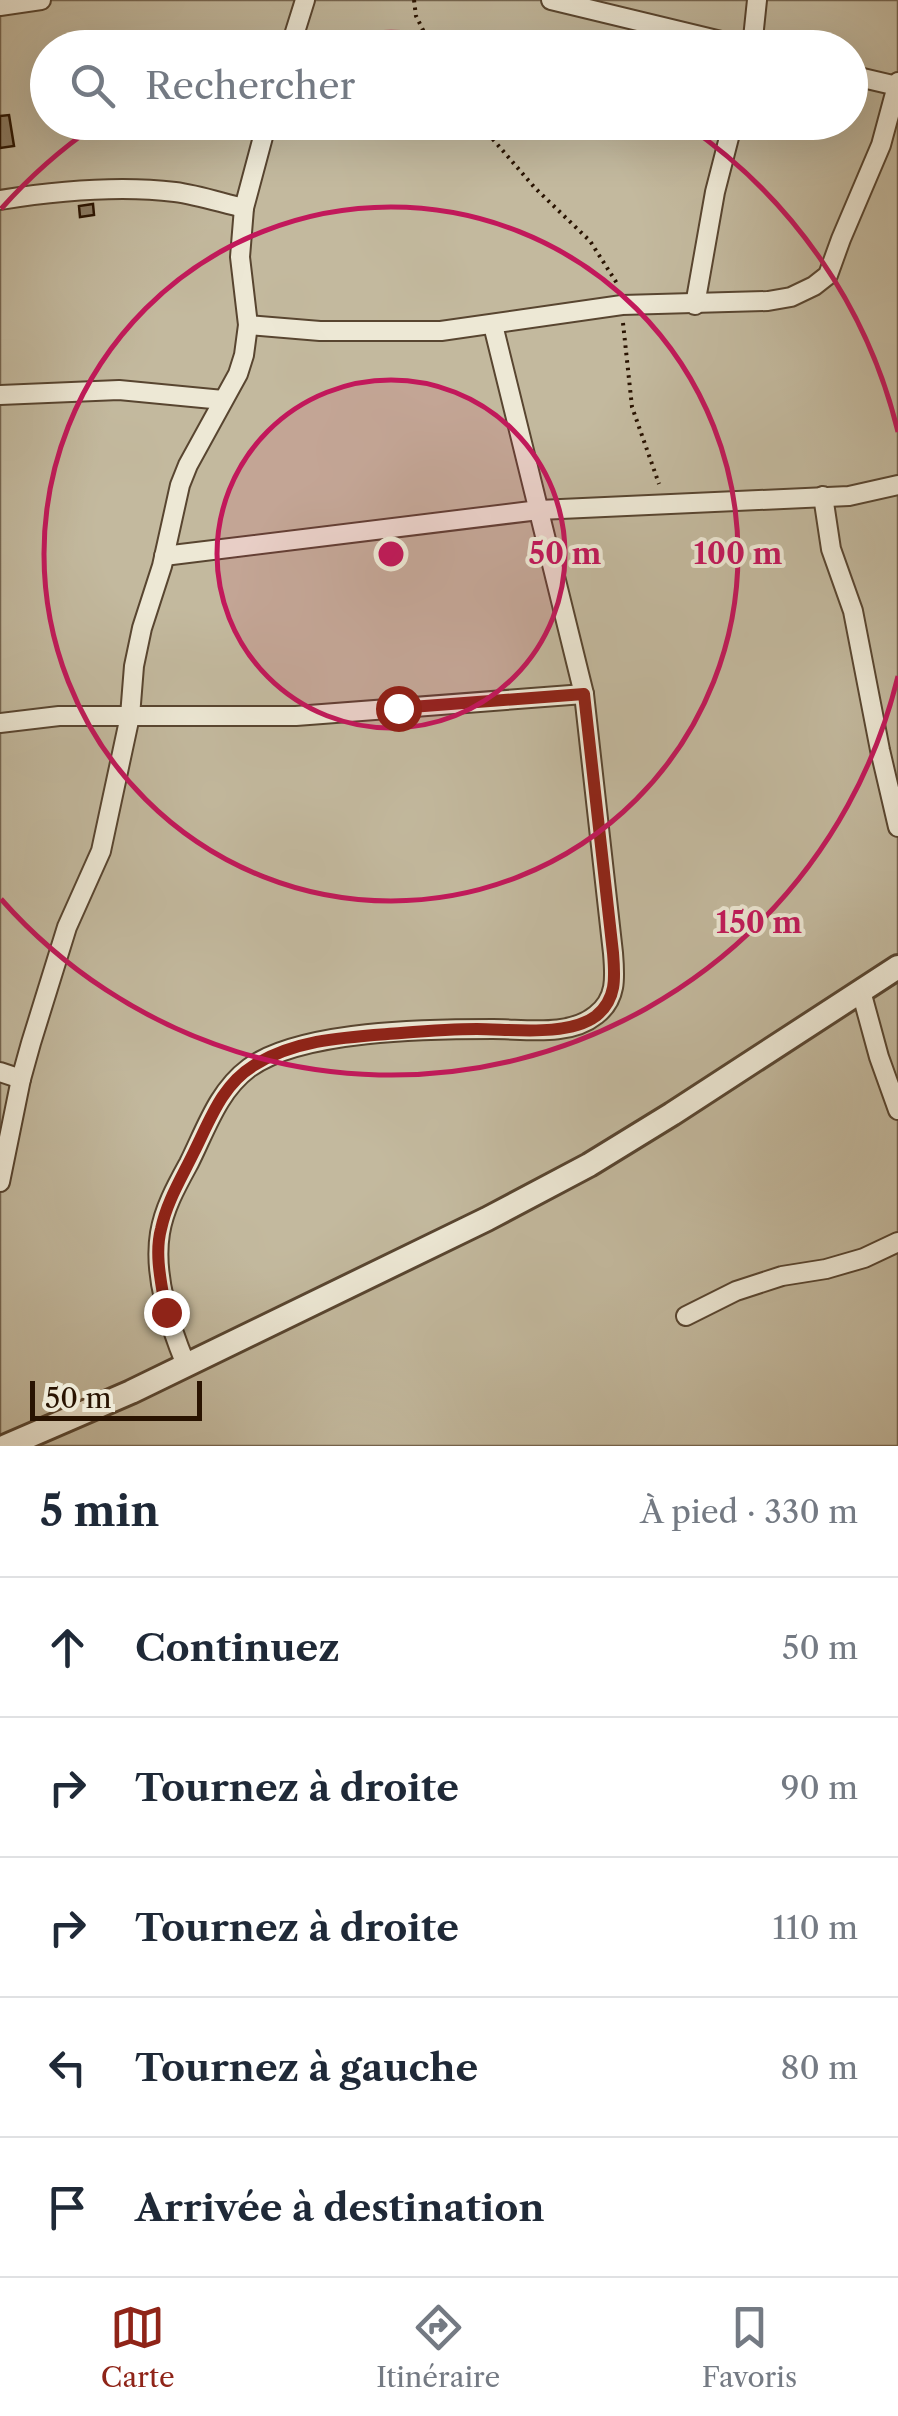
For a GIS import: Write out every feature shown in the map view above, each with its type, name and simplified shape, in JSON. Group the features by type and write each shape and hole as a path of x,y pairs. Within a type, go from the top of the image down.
{"street":[{"path":"0,6 41,0"},
{"path":"296,30 305,0"},
{"path":"550,0 676,30"},
{"path":"753,30 757,0"},
{"path":"248,324 320,331 441,331 622,305 695,305 792,297 828,275 841,238 890,147 898,84 868,78"},
{"path":"0,1182 21,1079 67,927 101,851 130,716 138,647 180,484 238,374 244,355 248,324 240,257 244,208 262,140"},
{"path":"695,305 714,192 729,140"},
{"path":"0,200 48,193 135,190 177,192 244,208"},
{"path":"186,1365 166,1312 160,1232 172,1195 228,1086 251,1067 304,1044 458,1029 548,1030 577,1026 596,1016 610,1000 615,982 613,953 584,694 494,325"},
{"path":"0,395 120,390 223,400"},
{"path":"164,556 539,510 849,496 898,485"},
{"path":"822,496 832,549 853,611 898,827"},
{"path":"0,723 59,716 296,716 584,694"},
{"path":"6,1446 131,1392 589,1166 898,967"},
{"path":"861,991 898,1110"},
{"path":"0,1072 21,1079"},
{"path":"686,1316 736,1291 782,1276 864,1258 898,1242"}],"path":[{"path":"414,0 423,30"}],"shaded area":[{"path":"0,0 898,0 898,1446 0,1446"}],"building":[{"path":"9,115 14,146 0,148 0,116"},
{"path":"93,204 94,215 80,217 79,206"}],"route":[{"path":"166,1312 160,1232 172,1195 228,1086 251,1067 304,1044 350,1037 577,1026 596,1016 610,1000 615,982 613,953 584,694 398,708"}]}
